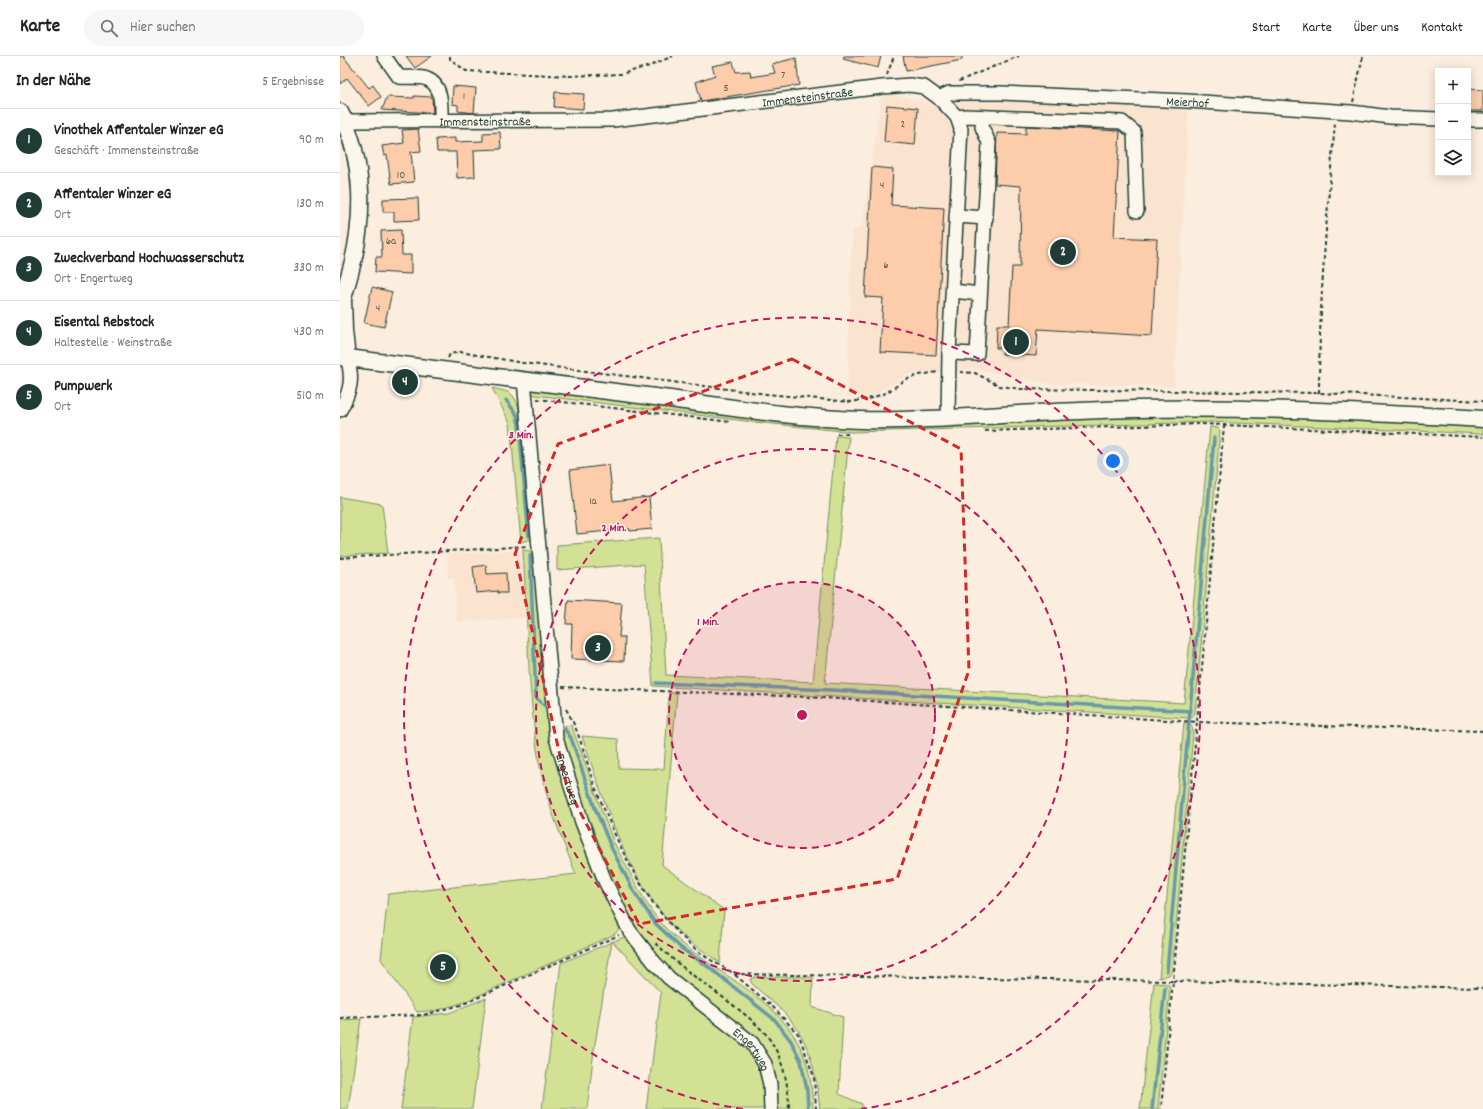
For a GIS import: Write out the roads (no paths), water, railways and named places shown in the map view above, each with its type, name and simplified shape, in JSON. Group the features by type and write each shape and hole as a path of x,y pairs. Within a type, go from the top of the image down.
{"main road":[{"path":"342,116 353,145 361,200 359,235 342,302 344,358 444,369 767,411 860,420 948,418 1079,410 1224,408 1362,412 1483,419"}],"street":[{"path":"384,56 399,77 428,79 438,87 441,121"},
{"name":"Immensteinstraße","path":"342,116 441,121 613,120 882,87 910,85 924,87 939,98 956,117 961,130 948,371 948,418"},
{"name":"Meierhof","path":"939,98 949,93 1002,93 1187,101 1351,112 1390,117 1435,119"},
{"path":"956,117 983,116 1122,122 1134,132 1137,211"},
{"path":"949,353 977,354 986,218 989,143 982,127 983,116"},
{"path":"1471,120 1483,120"},
{"path":"956,216 986,218"},
{"path":"953,291 980,294"},
{"path":"340,410 349,393 351,370 344,358"},
{"name":"Engertweg","path":"524,380 540,545 556,738 569,785 605,881 629,930 654,962 670,978 739,1031 752,1044 765,1064 770,1084 771,1109"}],"waterway":[{"path":"506,400 517,415 519,425 529,536"},
{"path":"1167,971 1214,438"},
{"path":"530,555 536,698 545,706"},
{"path":"656,683 831,690 1191,711"},
{"path":"564,728 571,738 595,808 611,847 633,890 655,923 681,948 710,968 775,1020 791,1041 801,1061 807,1090 808,1109"},
{"path":"1152,1109 1165,988"}],"place":[{"name":"Affentaler Winzer eG","path":"1063,252"},
{"name":"Vinothek Affentaler Winzer eG","path":"1016,342"},
{"name":"Eisental Rebstock","path":"405,382"},
{"name":"Zweckverband Hochwasserschutz","path":"598,648"},
{"name":"Pumpwerk","path":"443,967"}]}
